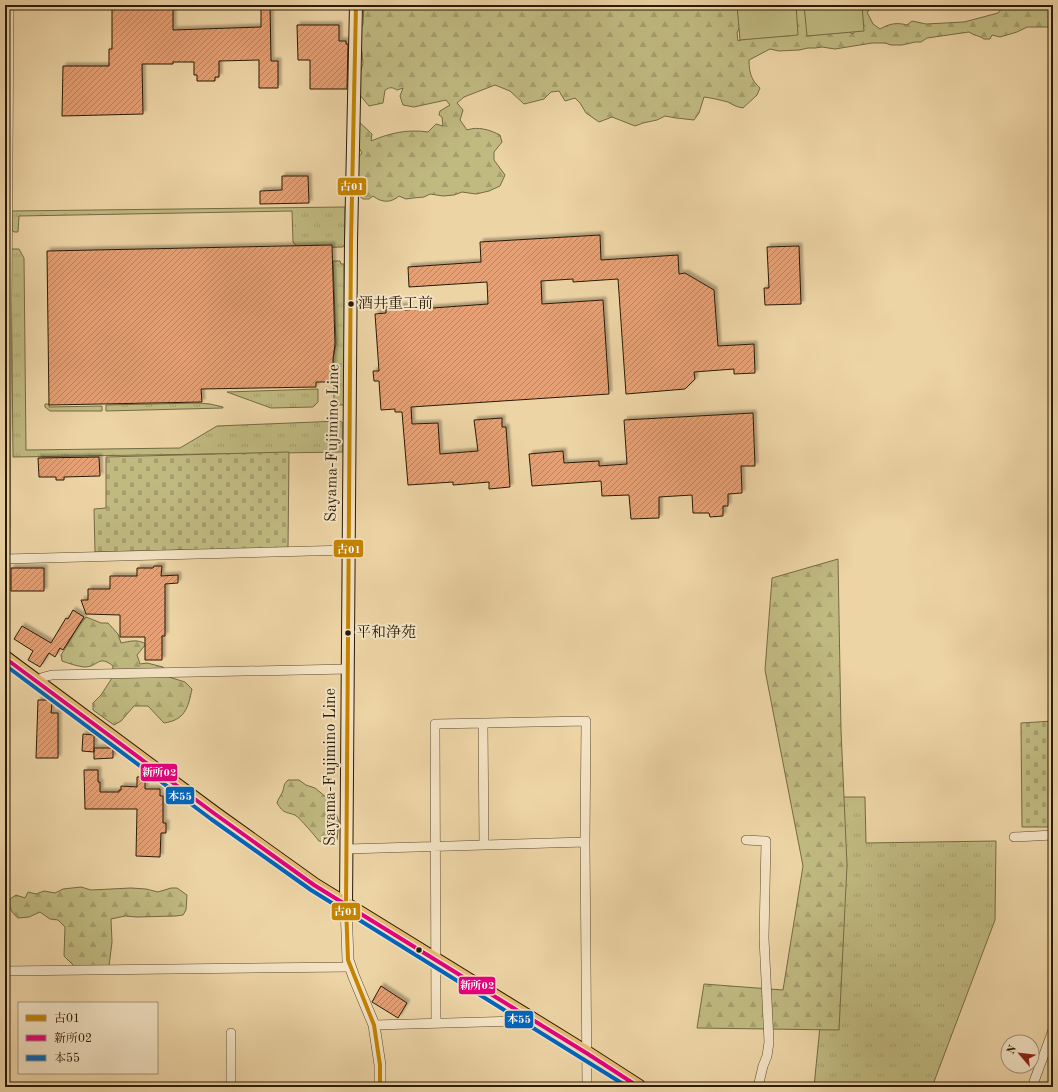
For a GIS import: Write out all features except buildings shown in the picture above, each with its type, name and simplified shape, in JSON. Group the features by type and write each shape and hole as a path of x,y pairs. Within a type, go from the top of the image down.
{"main road":[{"name":"Sayama-Fujimino Line","path":"346,906 351,246 356,5"},
{"path":"5,658 270,854 346,906 437,960 639,1087"}],"street":[{"path":"5,596 9,5"},
{"path":"6,559 349,550"},
{"path":"36,681 52,675 348,669"},
{"path":"436,1023 437,960 435,724 586,721 585,842 588,1054 587,1087"},
{"path":"483,724 484,844"},
{"path":"1014,837 1053,835"},
{"path":"746,840 766,841 764,938 769,1042 767,1056 761,1072 758,1087"},
{"path":"347,849 585,842"},
{"path":"346,906 350,967 374,1025 380,1065 380,1087"},
{"path":"5,971 350,967"},
{"path":"374,1025 516,1021 532,1019"},
{"path":"1032,1087 1053,1030"},
{"path":"231,1033 231,1087"}],"green space":[{"path":"364,5 739,5 741,24 737,33 738,41 748,37 789,5 807,5 853,34 861,24 853,5 876,5 867,12 873,24 880,29 893,24 907,25 912,21 926,24 964,22 998,13 1004,5 1053,5 1053,27 1027,27 1017,32 1000,37 992,35 990,39 984,39 969,32 927,38 921,42 902,45 872,43 835,49 822,47 779,51 770,49 749,60 751,76 760,88 757,95 743,108 728,102 704,97 699,113 694,120 665,116 657,120 635,126 612,117 599,122 586,113 575,98 565,101 559,91 551,92 544,99 524,104 510,91 495,85 464,97 457,103 463,110 460,120 467,130 475,128 484,129 500,135 502,142 494,152 494,160 505,175 500,186 489,191 476,194 462,192 454,195 443,196 430,194 424,197 406,199 399,196 390,201 383,201 373,196 369,199 363,199 357,194 355,161 362,153 357,144 357,120 372,134 371,141 399,132 428,132 436,124 443,126 442,117 439,115 440,111 450,105 446,100 414,107 403,105 400,96 403,88 397,90 394,88 388,88 385,90 383,103 369,106 359,94 358,77 363,64 359,42 360,31 363,24"},
{"path":"737,5 796,5 798,35 740,40"},
{"path":"804,5 862,5 864,31 807,36"},
{"path":"345,207 345,244 343,247 298,248 293,242 292,211 19,216 18,232 14,232 12,230 12,211"},
{"path":"11,249 19,249 24,258 26,450 180,448 217,426 340,421 343,423 343,452 13,457"},
{"path":"333,261 340,261 341,264 344,264 345,405 336,405 334,403 333,359 336,344"},
{"path":"318,389 318,402 313,407 271,408 227,392"},
{"path":"45,404 49,404 49,407 102,406 102,411 50,411 45,407"},
{"path":"210,404 223,408 106,411 106,405"},
{"path":"289,452 288,548 95,552 94,509 106,508 106,457"},
{"path":"838,559 841,730 847,865 839,1030 697,1028 704,984 783,990 803,866 765,670 772,578"},
{"path":"86,617 101,623 108,623 118,634 121,643 137,641 146,644 137,655 140,664 147,663 163,667 169,677 185,682 192,689 187,707 181,716 177,719 164,723 148,706 134,706 121,721 114,725 93,710 93,703 101,695 112,678 113,666 101,661 89,666 78,666 62,661 61,655 76,630"},
{"path":"1053,721 1053,827 1022,827 1021,723"},
{"path":"288,780 299,780 306,785 315,788 332,802 339,822 337,840 330,844 319,841 295,815 284,812 281,809 277,803 283,791 284,785"},
{"path":"837,797 865,797 866,843 996,841 995,920 932,1087 814,1087 838,844"},
{"path":"81,887 91,890 131,888 146,889 158,892 171,888 177,888 187,895 186,910 183,915 176,916 125,916 111,919 112,942 109,966 75,967 64,956 65,927 58,920 50,919 40,912 29,917 18,918 11,910 10,899 16,895 25,898 28,892 36,894 44,891 55,893 63,889"}],"transit line":[{"name":"古01","path":"356,5 351,241 346,906 348,960 374,1025 380,1065 380,1087"},
{"name":"新所02","path":"5,658 215,814 314,885 639,1087"},
{"name":"本55","path":"5,665 211,819 311,890 628,1087"}],"place":[{"name":"酒井重工前","path":"351,304"},
{"name":"平和浄苑","path":"348,633"}]}
